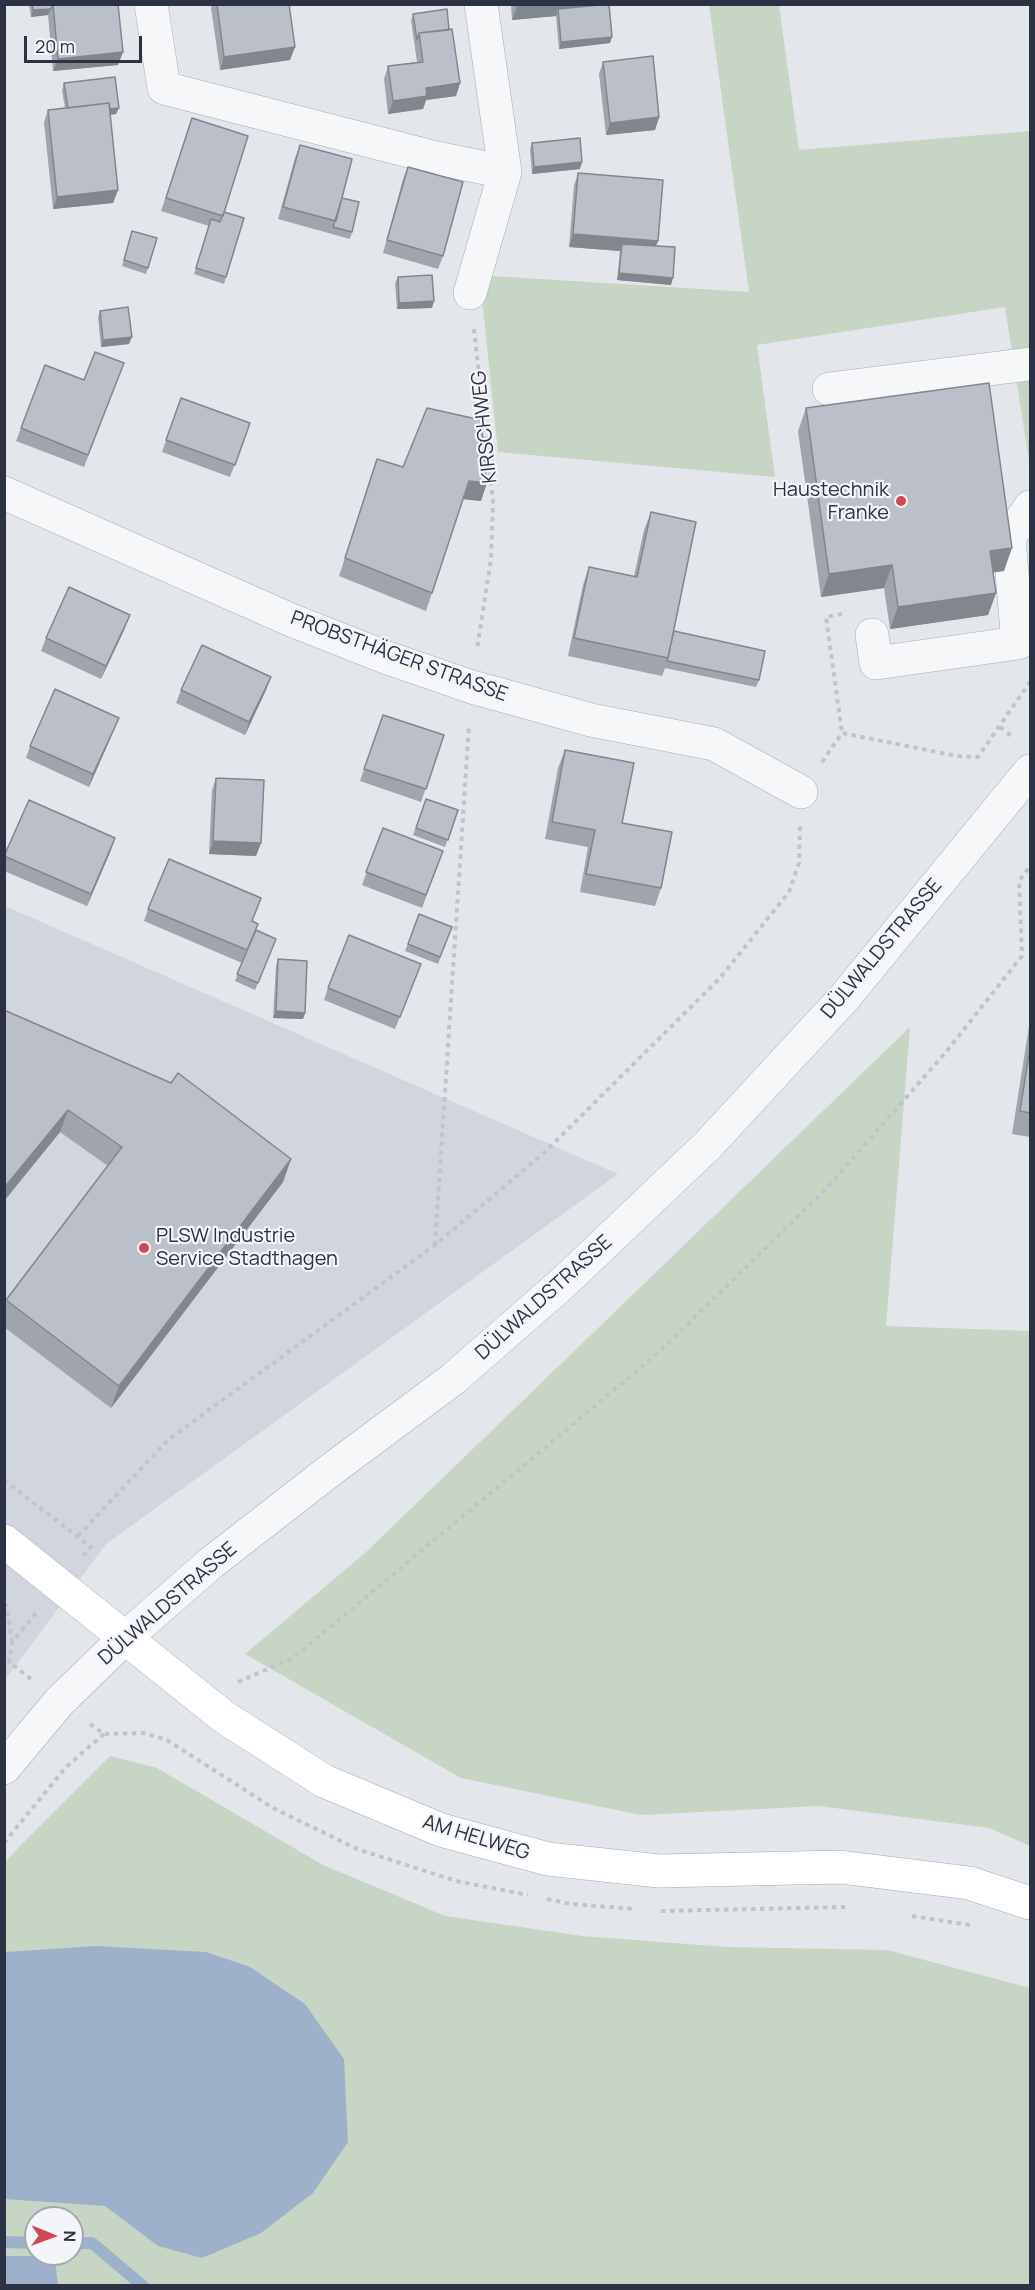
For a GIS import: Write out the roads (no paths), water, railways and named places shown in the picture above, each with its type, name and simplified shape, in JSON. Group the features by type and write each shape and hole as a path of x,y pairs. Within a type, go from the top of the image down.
{"main road":[{"name":"AM HELWEG","path":"4,1541 215,1710 324,1781 441,1830 549,1859 659,1870 840,1867 969,1883 1030,1903"}],"street":[{"path":"151,4 164,88 436,158 505,172"},
{"path":"470,293 505,172 481,4"},
{"path":"829,389 1030,364"},
{"name":"PROBSTHÄGER STRASSE","path":"4,493 291,620 386,657 472,687 591,720 714,744 801,792"},
{"path":"872,635 876,663 1018,643 1009,538 1030,507"},
{"name":"DÜLWALDSTRASSE","path":"4,1768 60,1701 125,1638 211,1563 453,1379 564,1282 700,1154 843,998 1030,771"}],"water":[{"path":"96,1946 206,1952 250,1967 305,2004 344,2059 348,2142 313,2193 261,2233 202,2258 158,2246 105,2206 5,2199 5,1952"},
{"path":"5,2256 24,2256 24,2266 56,2266 58,2285 5,2285"}],"waterway":[{"path":"4,2242 24,2243"},
{"path":"84,2243 92,2243 143,2286"}],"place":[{"name":"Haustechnik Franke","path":"901,501"},
{"name":"PLSW Industrie Service Stadthagen","path":"144,1248"}]}
